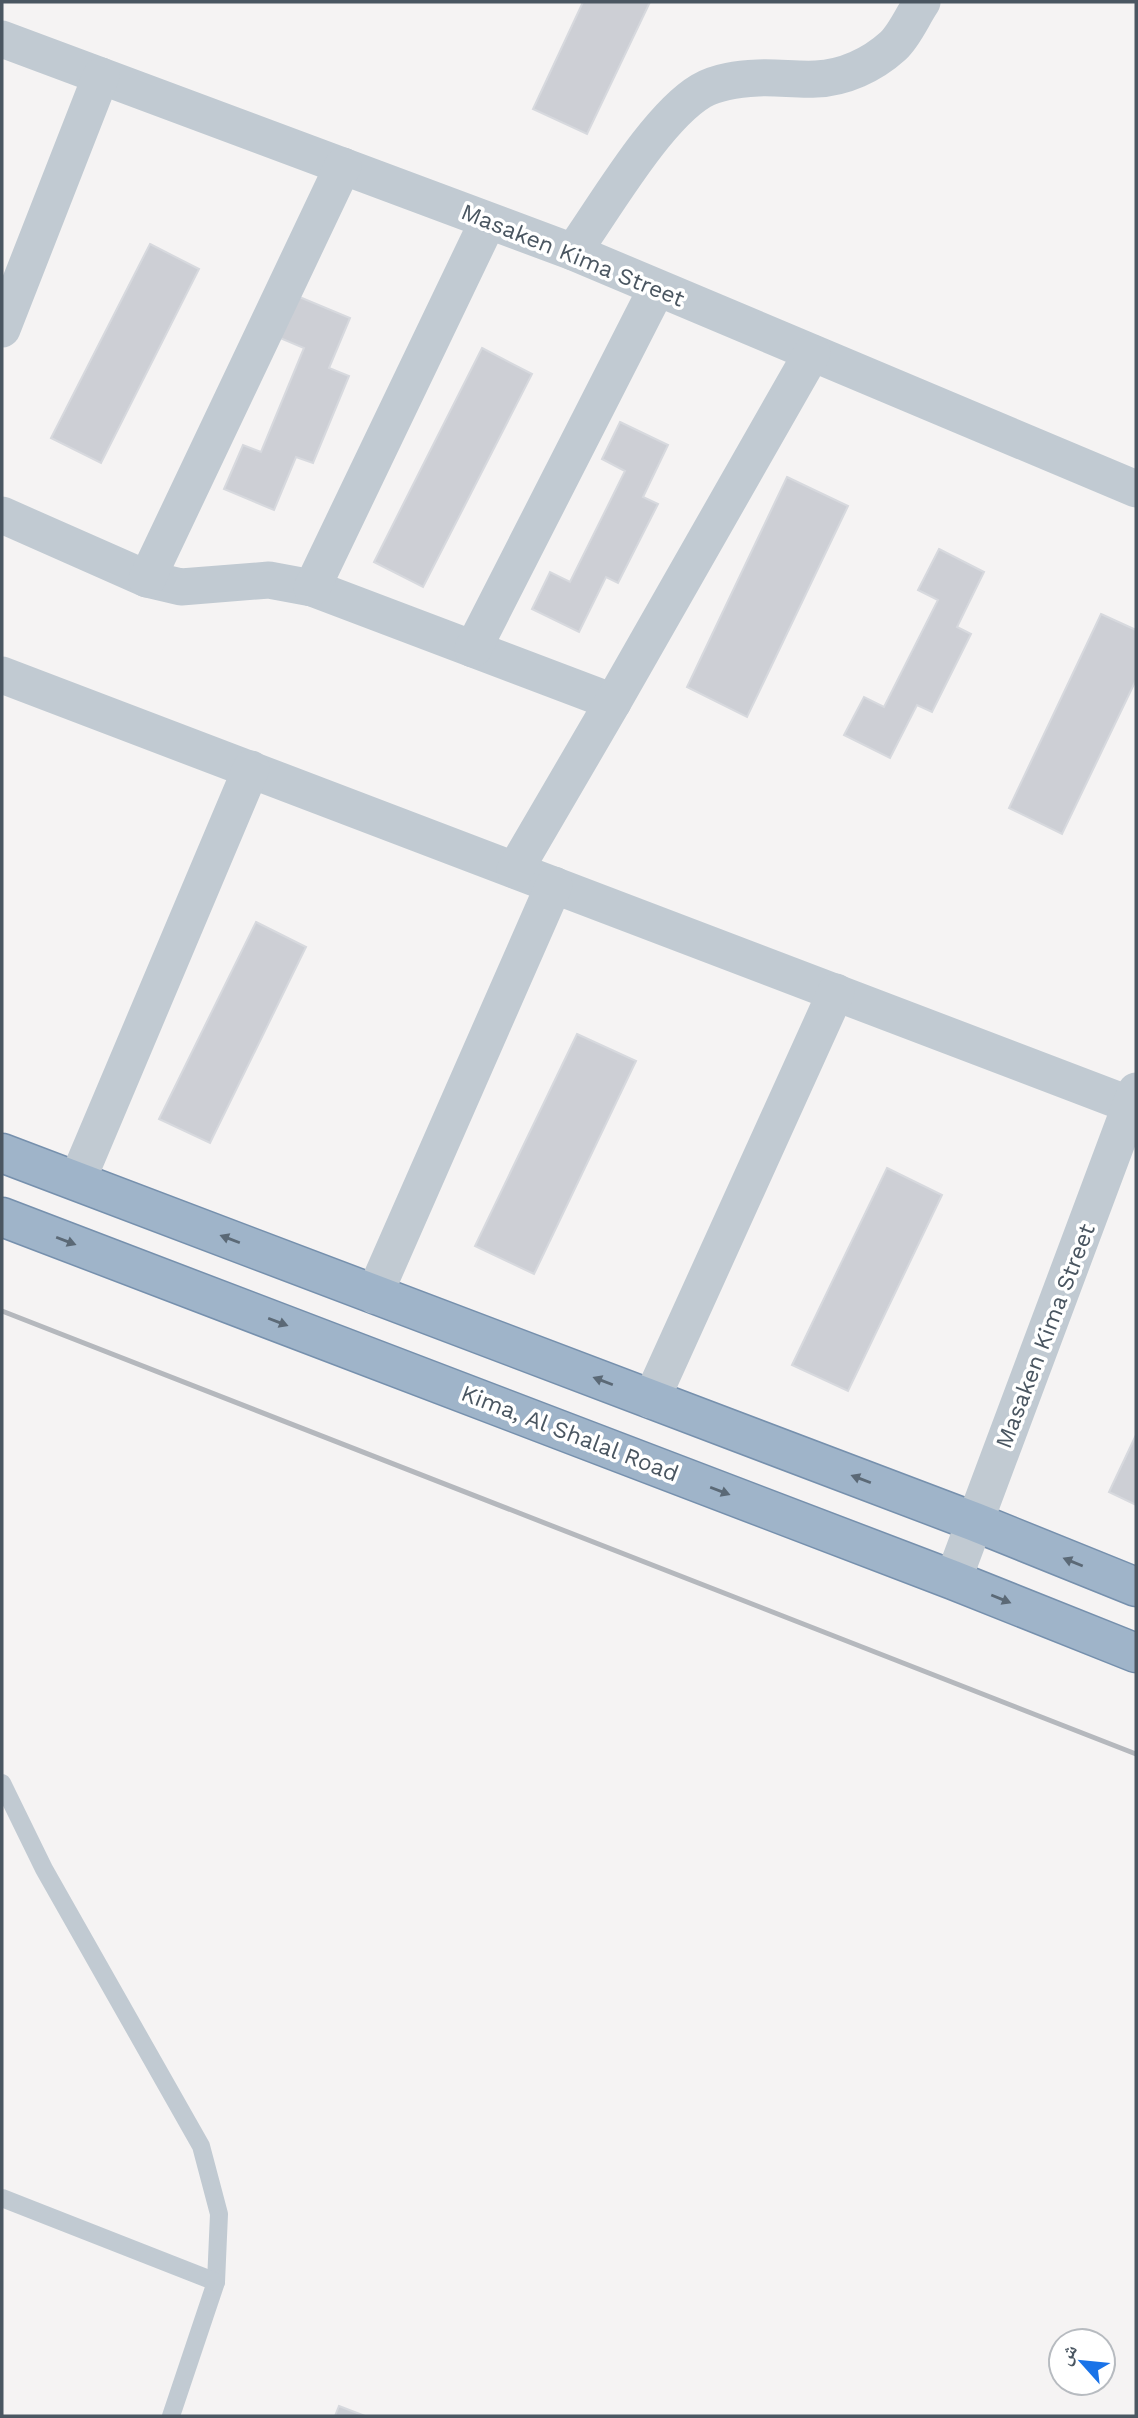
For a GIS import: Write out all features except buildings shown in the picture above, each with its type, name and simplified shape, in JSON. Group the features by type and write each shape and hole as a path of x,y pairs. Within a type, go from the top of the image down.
{"highway":[{"path":"2,1153 975,1522 1136,1587"},
{"name":"Kima, Al Shalal Road","path":"2,1217 953,1580 1136,1653"}],"street":[{"path":"573,252 642,153 685,102 704,89 734,79 817,79 860,69 894,45 922,2"},
{"name":"Masaken Kima Street","path":"2,39 573,252 1136,489"},
{"path":"2,329 101,76"},
{"path":"147,579 343,166"},
{"path":"312,588 488,221"},
{"path":"473,649 657,288"},
{"path":"514,870 812,352"},
{"path":"2,515 147,579 181,587 269,580 312,588 613,702"},
{"path":"2,675 835,992 1135,1101"},
{"path":"77,1181 251,769"},
{"path":"374,1294 554,885"},
{"path":"651,1399 835,992"},
{"name":"Masaken Kima Street","path":"953,1580 1135,1101"}],"lane":[{"path":"2,1783 44,1868 201,2146 219,2214 216,2282 171,2416"},
{"path":"2,2198 216,2282"}],"railway":[{"path":"2,1311 1136,1754"}]}
